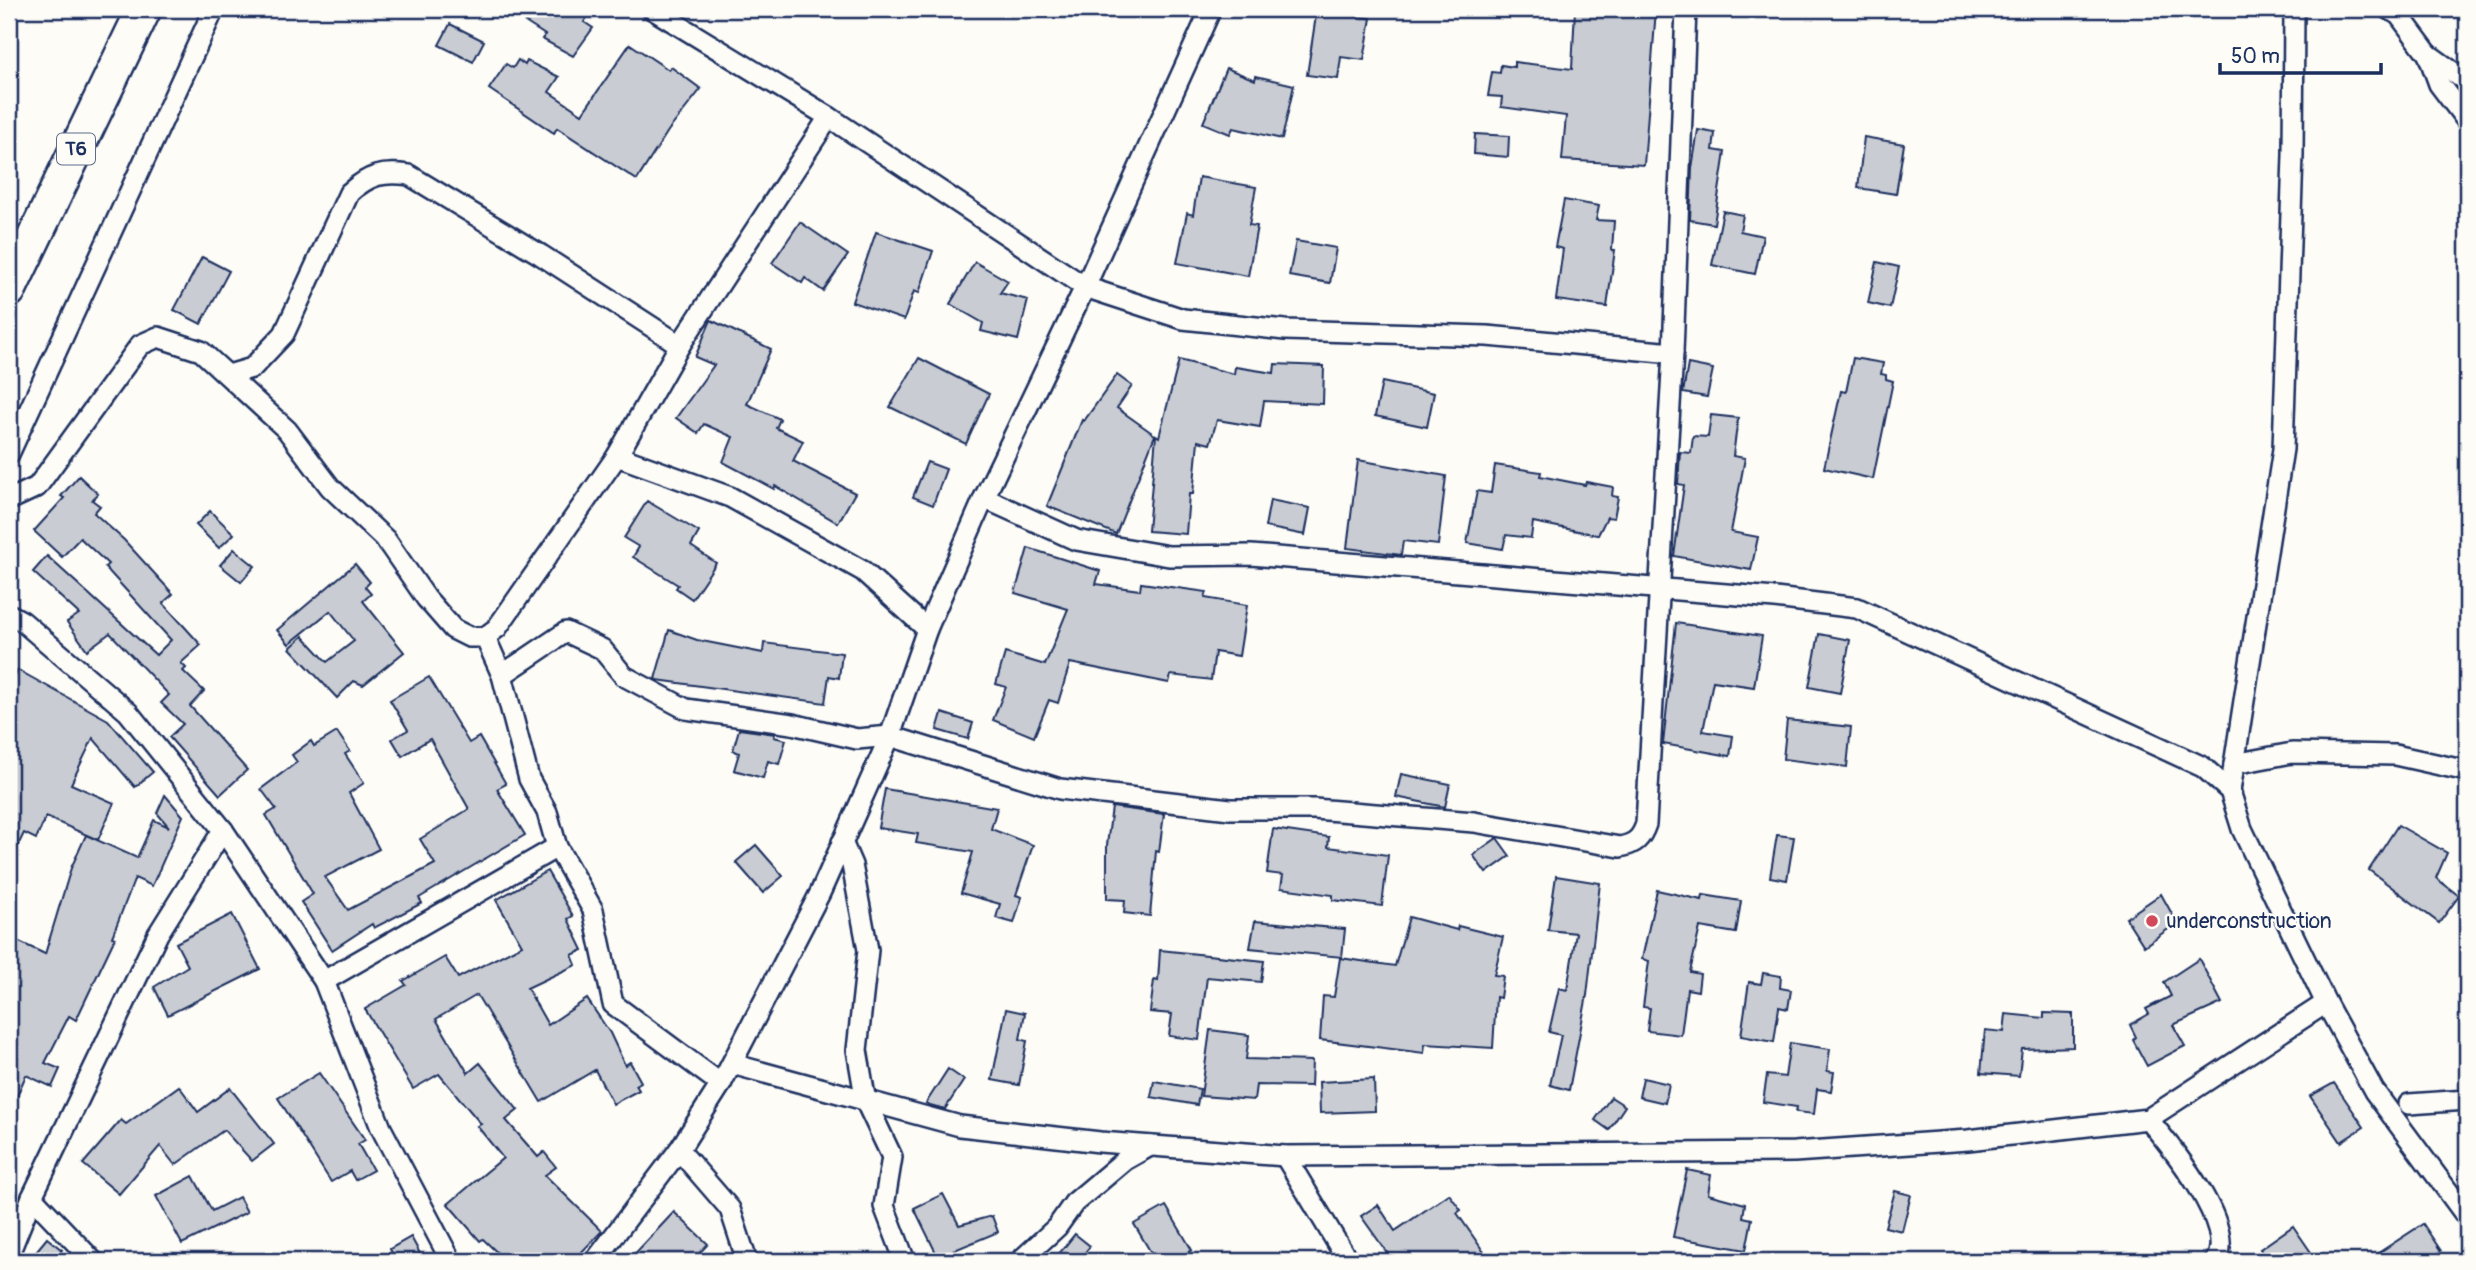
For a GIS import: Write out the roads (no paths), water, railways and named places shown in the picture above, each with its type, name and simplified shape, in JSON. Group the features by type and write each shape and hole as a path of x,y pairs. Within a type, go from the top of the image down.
{"highway":[{"name":"T6","path":"9,290 144,9"}],"street":[{"path":"9,454 214,9"},
{"path":"652,9 829,117 1085,286 1183,319 1285,330 1487,336 1673,353"},
{"path":"595,1261 679,1150 721,1084 820,892 890,736 927,629 984,499 1085,286 1210,9"},
{"path":"502,675 566,632 602,649 624,676 686,709 792,724 857,739 890,736 1060,789 1230,809 1314,809 1474,822 1619,847 1633,844 1642,836 1646,824 1673,353 1686,9"},
{"path":"2294,9 2283,449 2230,791 2242,829 2326,1003 2374,1091 2467,1217"},
{"path":"2389,9 2399,15 2428,54 2439,84 2467,121"},
{"path":"2428,54 2467,82"},
{"path":"9,500 37,487 141,345 158,337 179,342 201,351 287,430 330,487 386,540 426,598 453,629 469,637 485,637 497,628 617,456 680,345 829,117"},
{"path":"228,376 252,368 284,334 310,283 349,192 366,178 387,172 409,176 541,255 680,345"},
{"path":"617,456 742,503 863,571 927,629"},
{"path":"984,499 1076,540 1169,556 1251,555 1857,608 2203,767 2230,791"},
{"path":"9,614 22,621 128,712 223,830 324,981 381,1128 451,1261"},
{"path":"485,637 502,675 529,779 548,812 557,847 593,910 613,1004 721,1084"},
{"path":"2234,764 2292,753 2395,755 2467,771"},
{"path":"9,1254 32,1197 158,933 223,830"},
{"path":"842,842 852,865 868,950 857,1050 866,1102 892,1157 884,1206 905,1261"},
{"path":"324,981 557,847"},
{"path":"732,1064 960,1126 1150,1146 1285,1156 1794,1152 1968,1140 2148,1119 2326,1003"},
{"path":"2409,1104 2467,1100"},
{"path":"2148,1119 2185,1163 2213,1216 2220,1242 2220,1256 2215,1261"},
{"path":"1020,1261 1057,1227 1074,1203 1125,1160 1150,1146"},
{"path":"679,1150 730,1209 747,1261"},
{"path":"1285,1156 1348,1261"},
{"path":"32,1197 93,1261"}],"place":[{"name":"underconstruction","path":"2152,921"}]}
